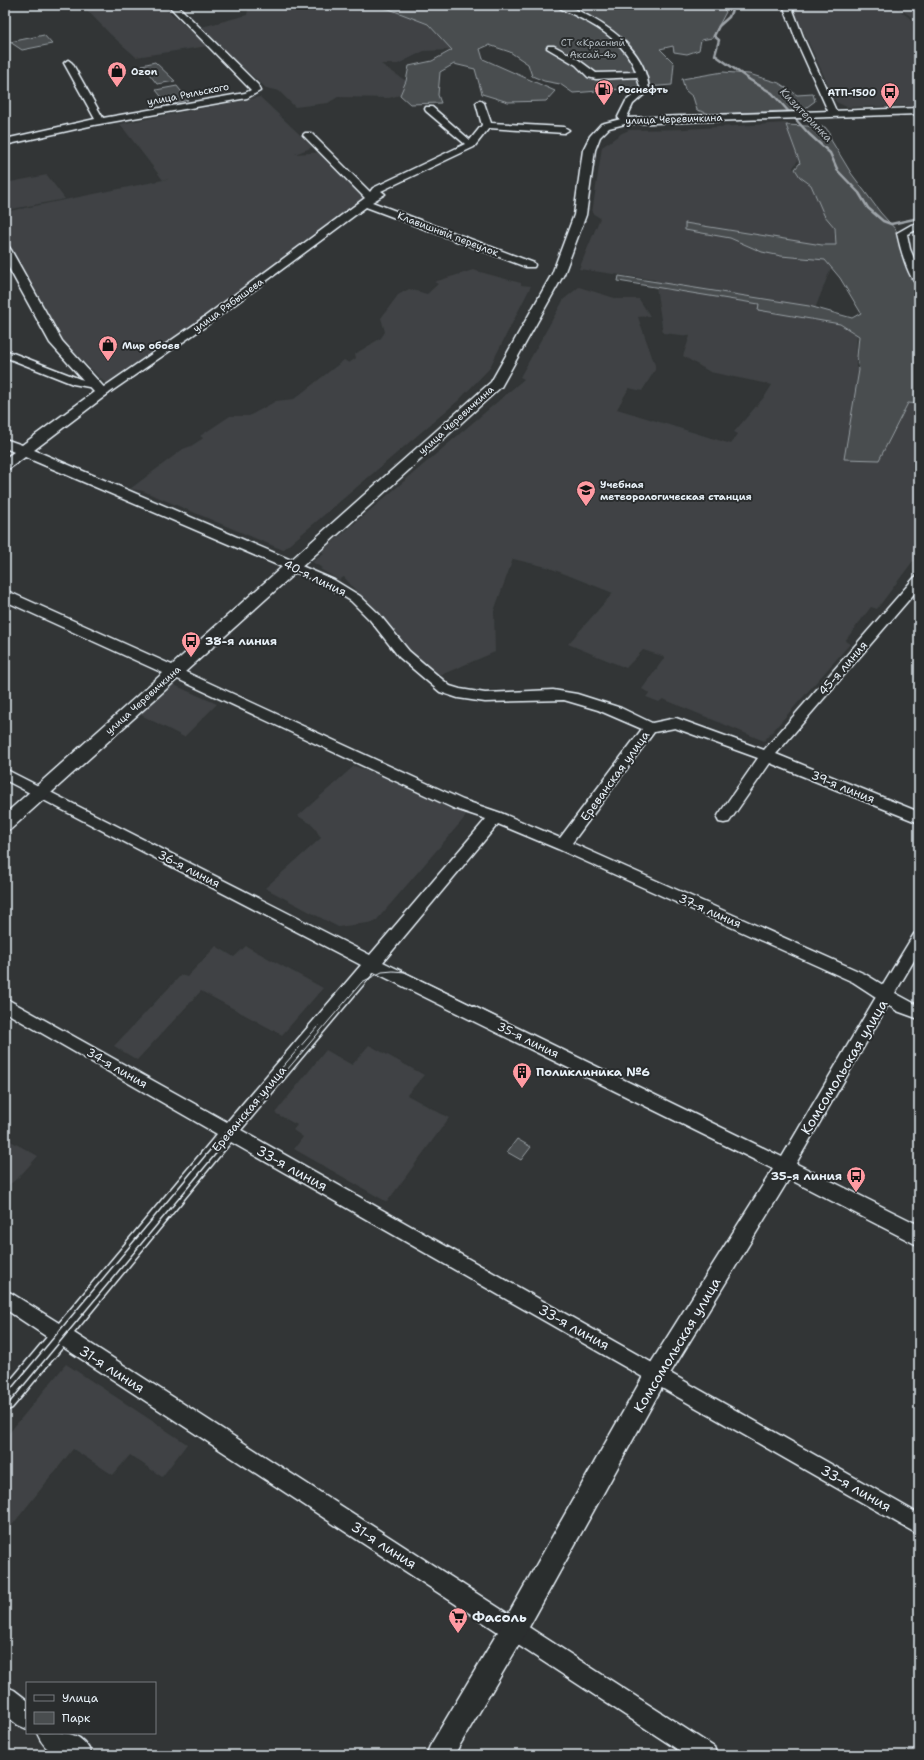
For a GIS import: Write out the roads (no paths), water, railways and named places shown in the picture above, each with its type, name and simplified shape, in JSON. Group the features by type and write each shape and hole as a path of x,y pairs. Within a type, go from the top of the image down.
{"street":[{"name":"улица Рыльского","path":"5,142 100,121 240,96 256,91 255,87 172,5"},
{"path":"560,5 598,25 625,46 637,62 645,84 645,90 629,103 622,117 625,121"},
{"path":"787,5 832,114"},
{"path":"551,48 587,68 591,75 641,74"},
{"path":"68,63 100,121"},
{"path":"480,103 487,125 564,130"},
{"path":"430,109 475,147"},
{"name":"улица Черевичкина","path":"5,824 496,384 558,274 580,214 589,150 594,136 605,126 625,121 919,111"},
{"name":"улица Рябышева","path":"5,465 98,389 199,326 368,200 407,178 475,147 487,125"},
{"name":"Клавишный переулок","path":"308,135 368,200 530,265"},
{"path":"919,226 902,233 905,249 919,282"},
{"path":"5,250 56,343 75,366 98,389"},
{"path":"5,353 98,389"},
{"name":"40-я линия","path":"5,443 331,583 351,595 378,621 405,655 435,682 445,688 460,693 482,697 505,698 554,695 597,704 637,720 650,728"},
{"name":"45-я линия","path":"767,756 919,580"},
{"path":"5,595 458,804 496,818"},
{"name":"Ереванская улица","path":"563,845 650,728 676,723"},
{"name":"39-я линия","path":"676,723 767,756 919,818"},
{"path":"724,818 767,756"},
{"name":"36-я линия","path":"5,774 373,964"},
{"name":"Ереванская улица","path":"5,1402 229,1132 496,818"},
{"name":"37-я линия","path":"496,818 563,845 859,978 886,996 919,1013"},
{"name":"Комсомольская улица","path":"439,1755 514,1629 658,1374 785,1167 919,938"},
{"name":"35-я линия","path":"373,964 785,1167 919,1236"},
{"name":"34-я линия","path":"5,1004 229,1132"},
{"name":"33-я линия","path":"229,1132 658,1374 919,1524"},
{"name":"31-я линия","path":"5,1299 706,1755"},
{"path":"5,1699 26,1715"},
{"path":"51,1734 80,1755"}],"waterway":[{"name":"Кизитеринка","path":"734,5 729,17 719,26 714,36 719,40 715,55 750,80 772,93 809,134 830,153 838,171 859,193 868,208 883,221 891,224 919,218"}],"tram line":[{"path":"223,1145 362,982 382,972 405,972 497,1017"},
{"path":"215,1145 318,1026"},
{"path":"5,1396 215,1144"},
{"path":"5,1408 224,1144"}],"place":[{"name":"Ozon","path":"117,88"},
{"name":"Роснефть","path":"604,106"},
{"name":"АТП-1500","path":"890,109"},
{"name":"Мир обоев","path":"108,362"},
{"name":"Учебная метеорологическая станция","path":"586,507"},
{"name":"38-я линия","path":"191,658"},
{"name":"Поликлиника №6","path":"522,1089"},
{"name":"35-я линия","path":"856,1193"},
{"name":"Фасоль","path":"458,1634"}],"park label":[{"name":"СТ «Красный Аксай-4»","path":"593,48"}]}
